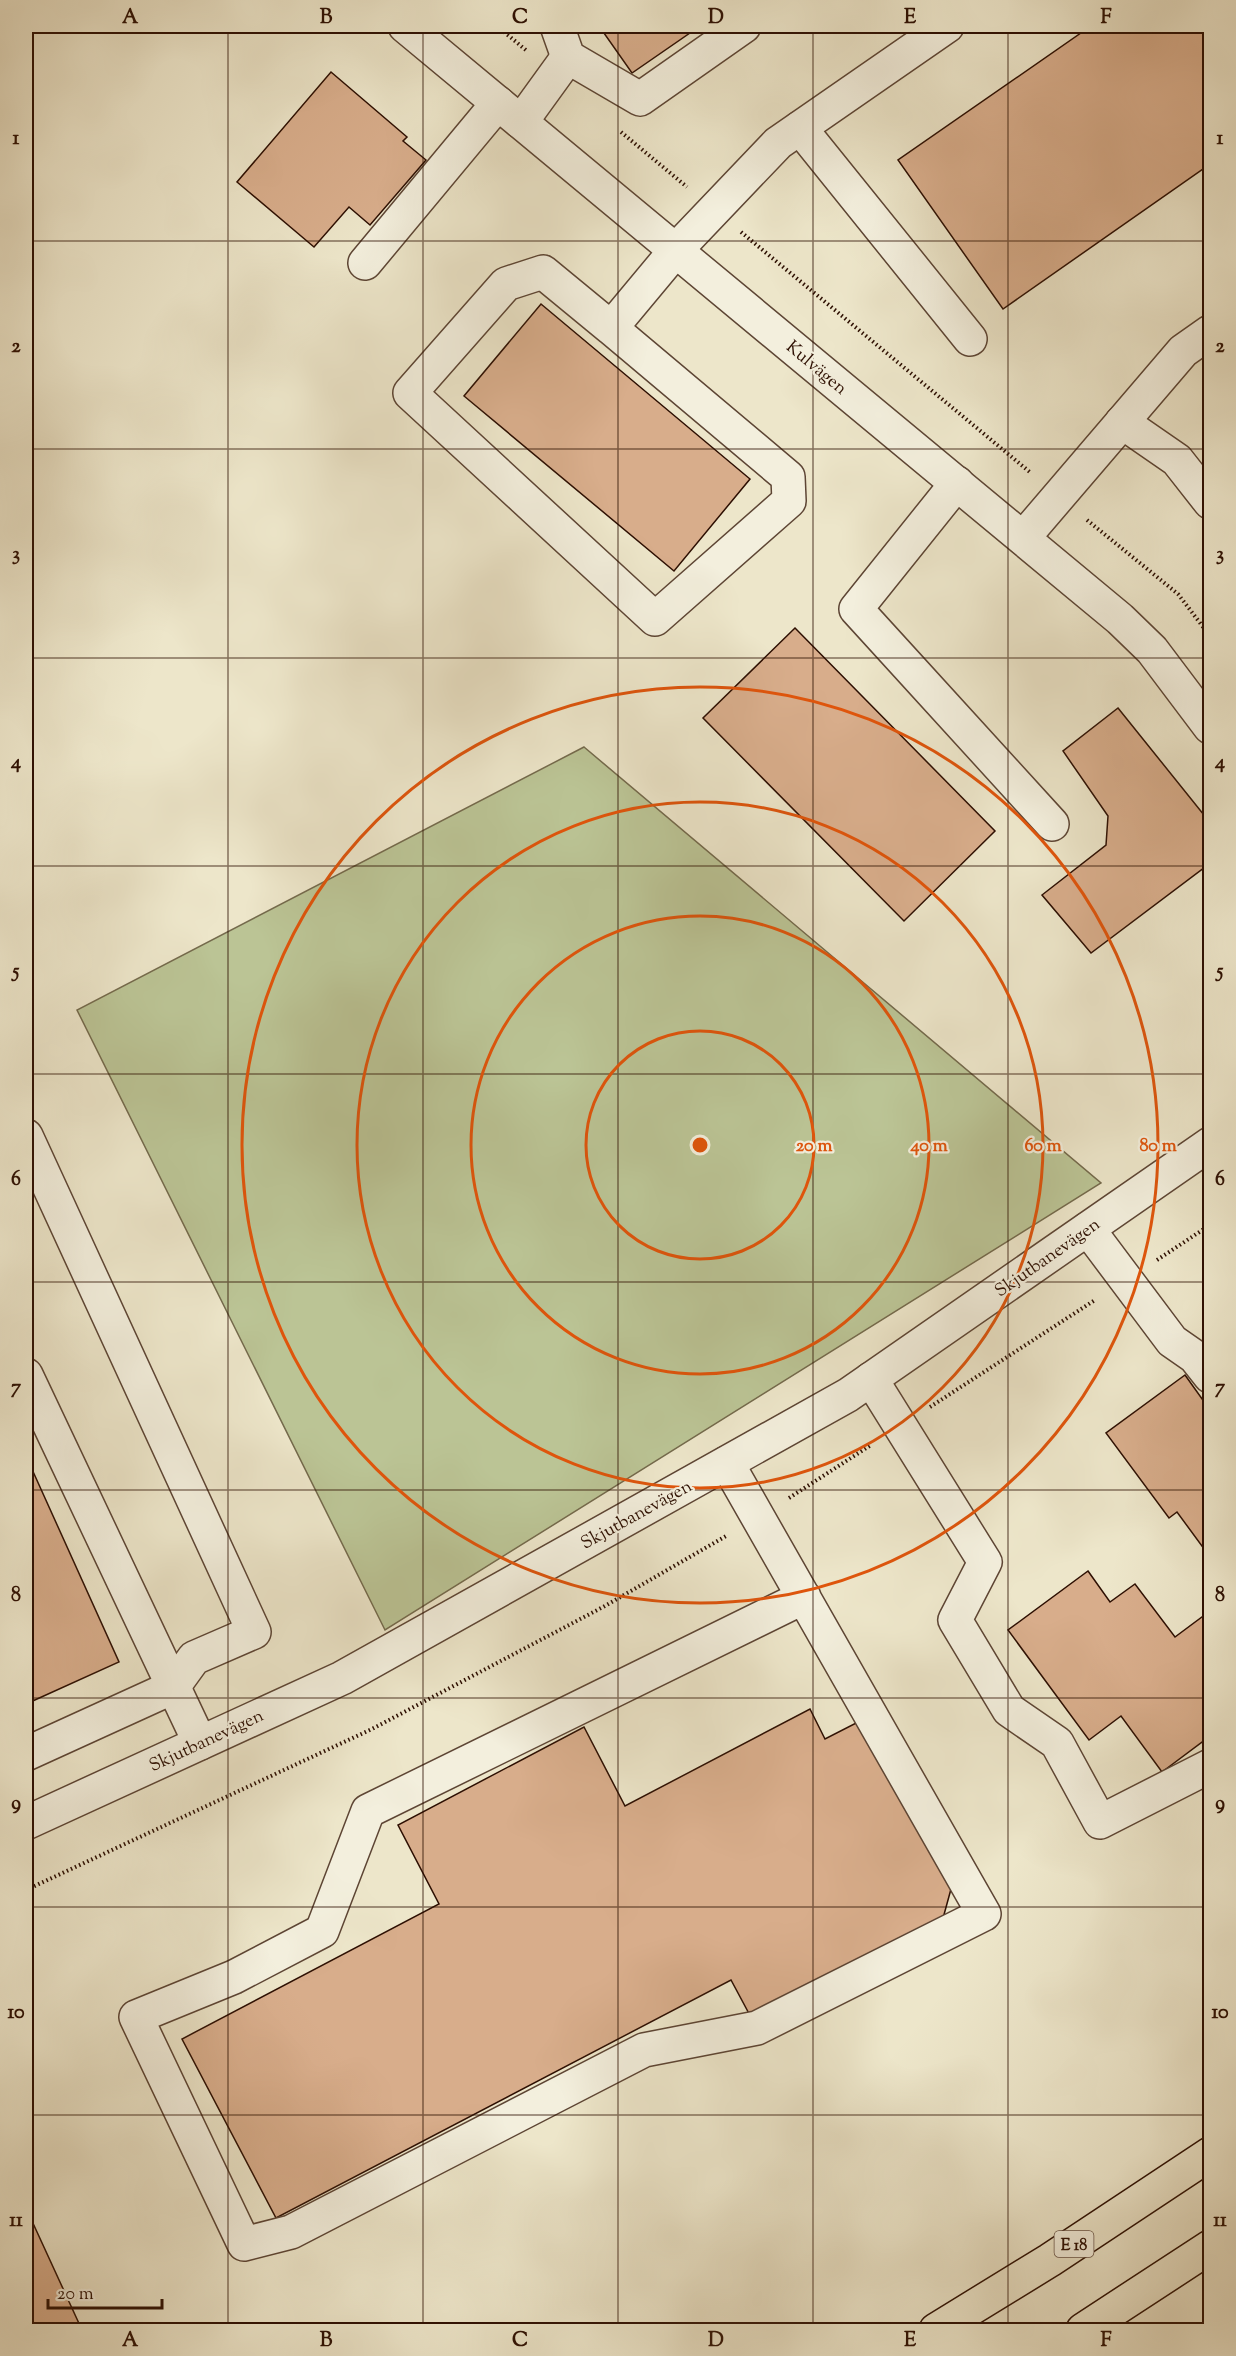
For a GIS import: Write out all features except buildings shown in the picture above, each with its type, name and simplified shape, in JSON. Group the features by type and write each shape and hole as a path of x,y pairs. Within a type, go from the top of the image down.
{"highway":[{"name":"E 18","path":"936,2331 1050,2260 1210,2154"},
{"path":"1083,2331 1210,2247"}],"street":[{"name":"Kulvägen","path":"405,26 1120,619 1152,650 1210,727"},
{"path":"557,26 562,66"},
{"path":"562,66 640,99 744,26"},
{"path":"611,328 676,250 778,143 947,26"},
{"path":"365,263 510,112 562,66"},
{"path":"800,128 970,339"},
{"path":"543,272 611,328 788,477 789,501 655,619 410,393 506,284 543,272"},
{"path":"1023,538 1183,351 1210,332"},
{"path":"1122,422 1177,460 1210,502"},
{"path":"957,483 856,609 1052,824"},
{"path":"26,1136 254,1632 194,1658 173,1687 26,1754"},
{"name":"Skjutbanevägen","path":"26,1823 342,1677 727,1463 871,1379 1210,1144"},
{"path":"1088,1229 1172,1341 1196,1357 1210,1376"},
{"path":"26,1375 200,1743"},
{"path":"871,1379 985,1562 956,1620 1009,1710 1057,1743 1100,1822 1210,1766"},
{"path":"727,1463 804,1597 984,1914 757,2028 644,2050 291,2232 244,2244 136,2017 234,1977 322,1931 368,1811 804,1597"}],"path":[{"path":"497,26 562,66"},
{"path":"617,128 1178,594 1210,636"},
{"path":"26,1890 372,1728 603,1607 758,1518 1210,1225"}],"green space":[{"path":"584,747 1101,1183 385,1630 77,1010"}]}
